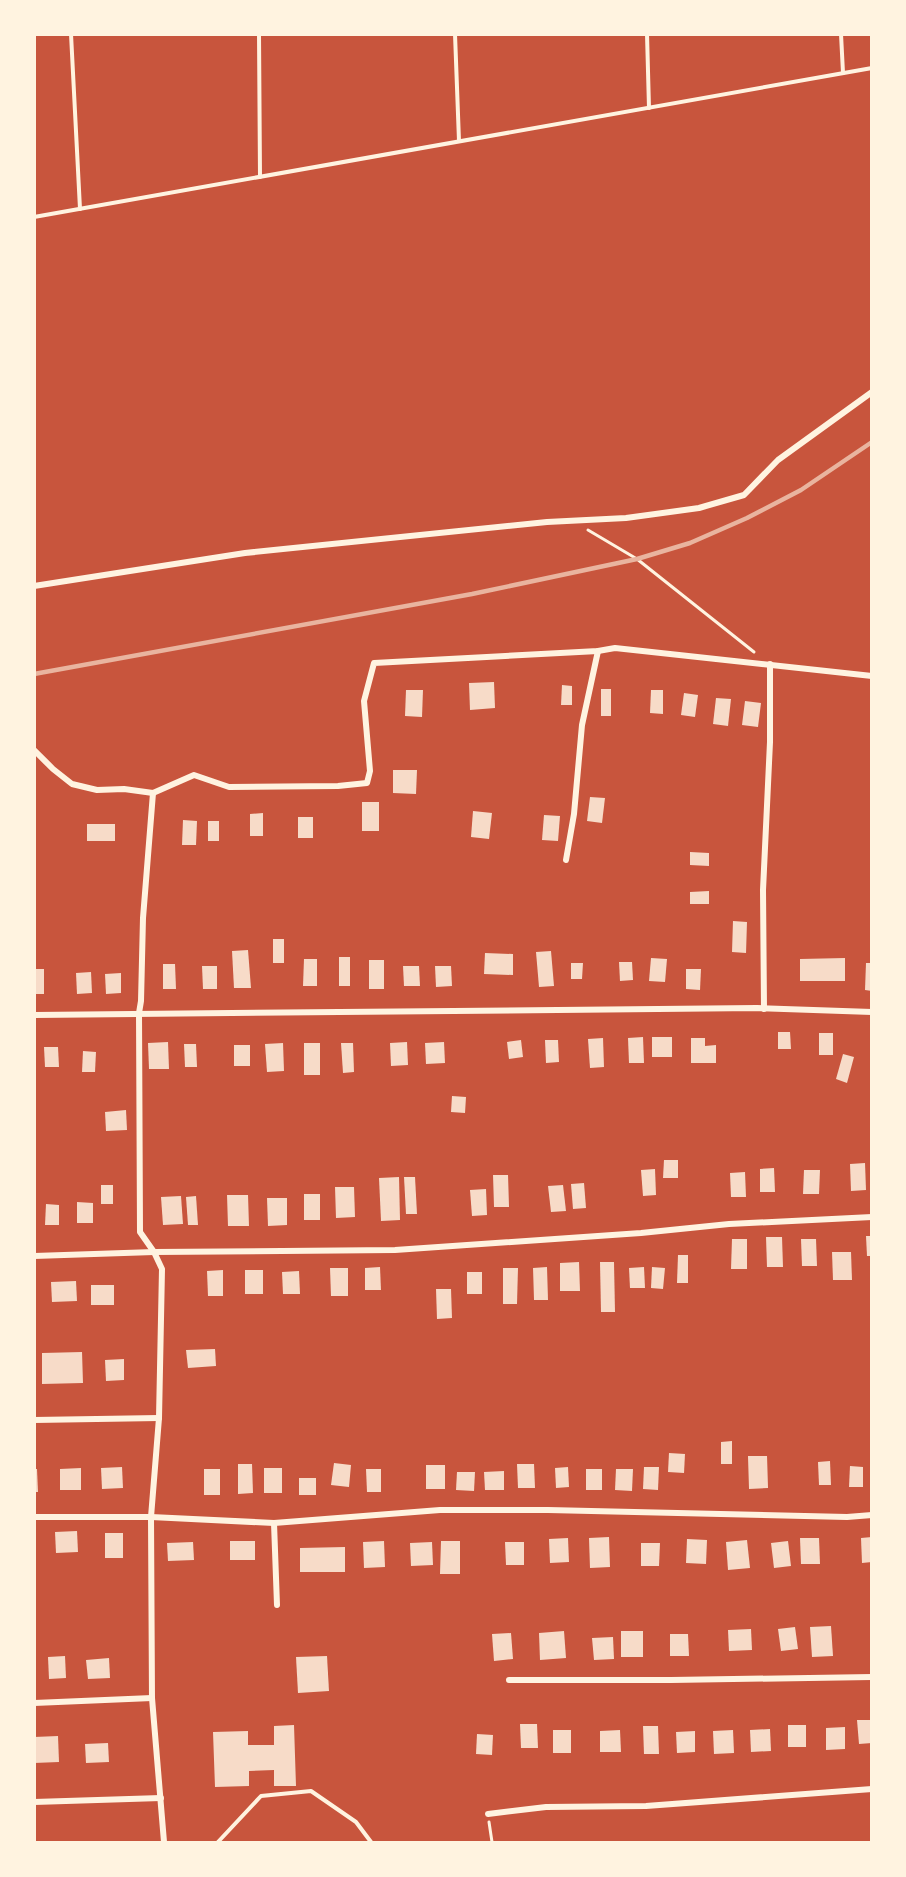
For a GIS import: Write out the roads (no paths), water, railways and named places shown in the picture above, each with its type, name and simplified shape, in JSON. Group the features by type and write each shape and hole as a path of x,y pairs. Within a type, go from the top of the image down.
{"street":[{"path":"34,586 245,553 571,520 626,518 699,508 744,495 778,460 872,392"},
{"path":"34,750 52,769 72,784 97,790 124,789 153,793 194,775 229,787 338,786 367,783 370,771 364,701 374,663 598,651 615,648 872,676"},
{"path":"566,860 574,814 582,725 598,651"},
{"path":"764,1008 763,890 770,742 770,664"},
{"path":"153,793 143,918 139,1012 140,1232 154,1252 162,1269 159,1418 151,1517 152,1698 164,1842"},
{"path":"34,1015 139,1012 764,1008 872,1012"},
{"path":"34,1256 154,1252 395,1250 630,1234 729,1224 872,1217"},
{"path":"34,1420 159,1418"},
{"path":"34,1517 151,1517 274,1524 440,1510 548,1510 847,1517 872,1515"},
{"path":"274,1524 277,1605"},
{"path":"509,1680 872,1677"},
{"path":"34,1703 152,1698"},
{"path":"488,1814 546,1807 646,1806 872,1789"},
{"path":"34,1802 160,1798"}],"lane":[{"path":"71,34 80,209"},
{"path":"259,34 260,177"},
{"path":"455,34 459,141"},
{"path":"647,34 649,108"},
{"path":"842,34 843,74"},
{"path":"34,217 872,68"},
{"path":"218,1842 261,1796 310,1791 356,1822 371,1842"}],"railway":[{"path":"34,674 472,594 637,559 690,543 747,518 801,490 872,442"}]}
